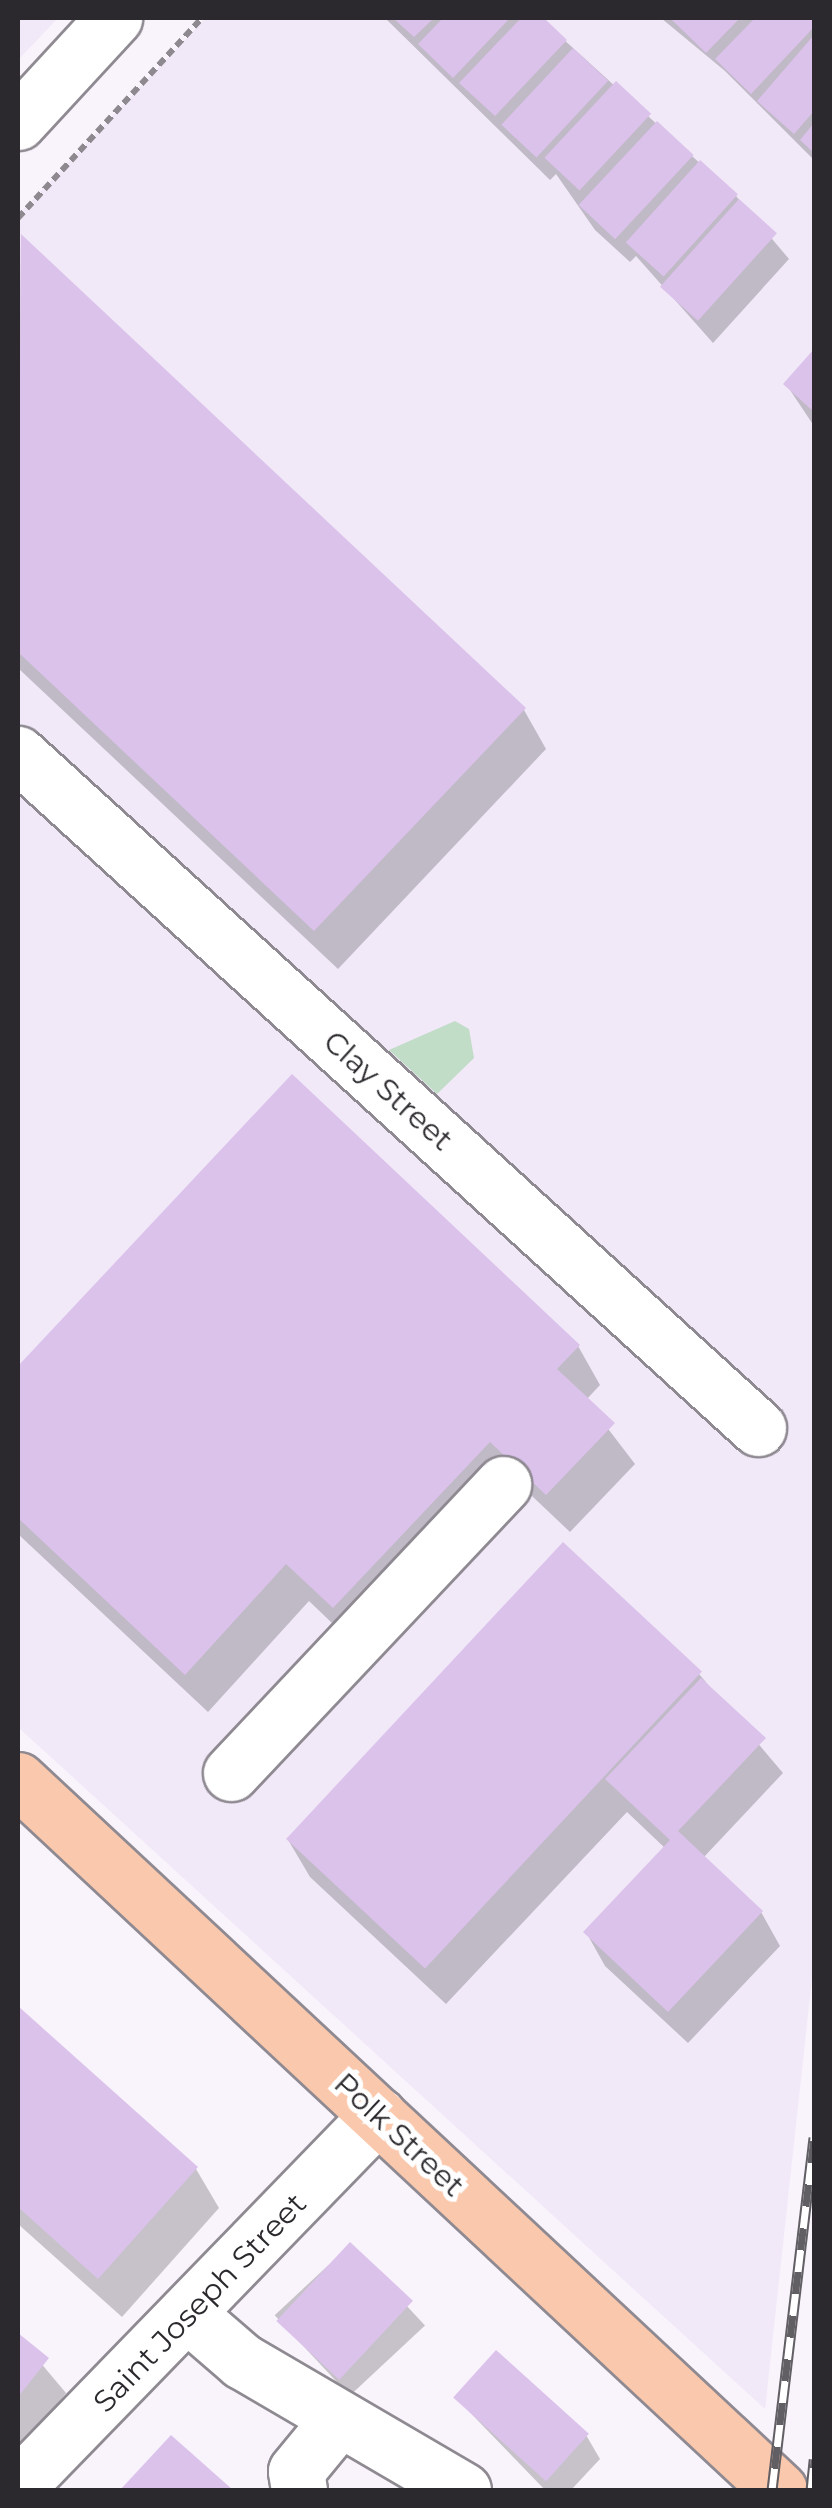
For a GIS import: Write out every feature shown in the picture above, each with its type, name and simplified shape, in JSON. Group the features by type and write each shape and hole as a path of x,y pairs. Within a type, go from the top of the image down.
{"main road":[{"name":"Polk Street","path":"18,1780 779,2490"}],"street":[{"path":"18,122 114,18"},
{"name":"Clay Street","path":"18,754 758,1428"},
{"path":"231,1772 504,1484"},
{"name":"Saint Joseph Street","path":"18,2486 191,2317 378,2115"},
{"path":"191,2317 338,2420 464,2490"},
{"path":"300,2490 296,2471 338,2420"}],"path":[{"path":"18,218 202,18"}],"shaded area":[{"path":"18,18 58,18 18,60"},
{"path":"206,18 814,18 814,1959 765,2409 18,1727 18,215"}],"green space":[{"path":"455,1021 469,1029 474,1058 437,1094 389,1050"}],"building":[{"path":"393,18 434,18 414,37"},
{"path":"443,18 510,18 453,78 418,44"},
{"path":"521,18 544,18 567,40 495,116 459,83"},
{"path":"670,18 740,18 706,53"},
{"path":"755,18 814,18 814,27 751,94 715,59"},
{"path":"814,35 814,111 794,134 757,101"},
{"path":"573,48 608,81 536,158 501,125"},
{"path":"616,81 651,114 579,191 544,158"},
{"path":"657,121 694,155 615,239 579,205"},
{"path":"814,123 814,153 800,140"},
{"path":"700,160 738,194 664,277 626,242"},
{"path":"739,199 777,233 698,321 660,287"},
{"path":"21,234 526,708 314,931 18,652"},
{"path":"814,349 814,412 783,384"},
{"path":"292,1074 580,1345 557,1369 615,1423 546,1495 490,1442 333,1608 286,1564 185,1675 18,1518 18,1366"},
{"path":"563,1542 702,1672 425,1969 286,1839"},
{"path":"701,1678 766,1738 678,1831 763,1911 668,2012 583,1932 670,1840 605,1779"},
{"path":"18,2006 198,2167 98,2279 18,2207"},
{"path":"350,2242 413,2301 339,2380 276,2321"},
{"path":"18,2333 49,2358 18,2397"},
{"path":"496,2350 589,2434 546,2481 453,2398"},
{"path":"171,2435 233,2490 120,2490"}],"railway":[{"path":"772,2490 814,2137"},
{"path":"811,2490 814,2459"}]}
